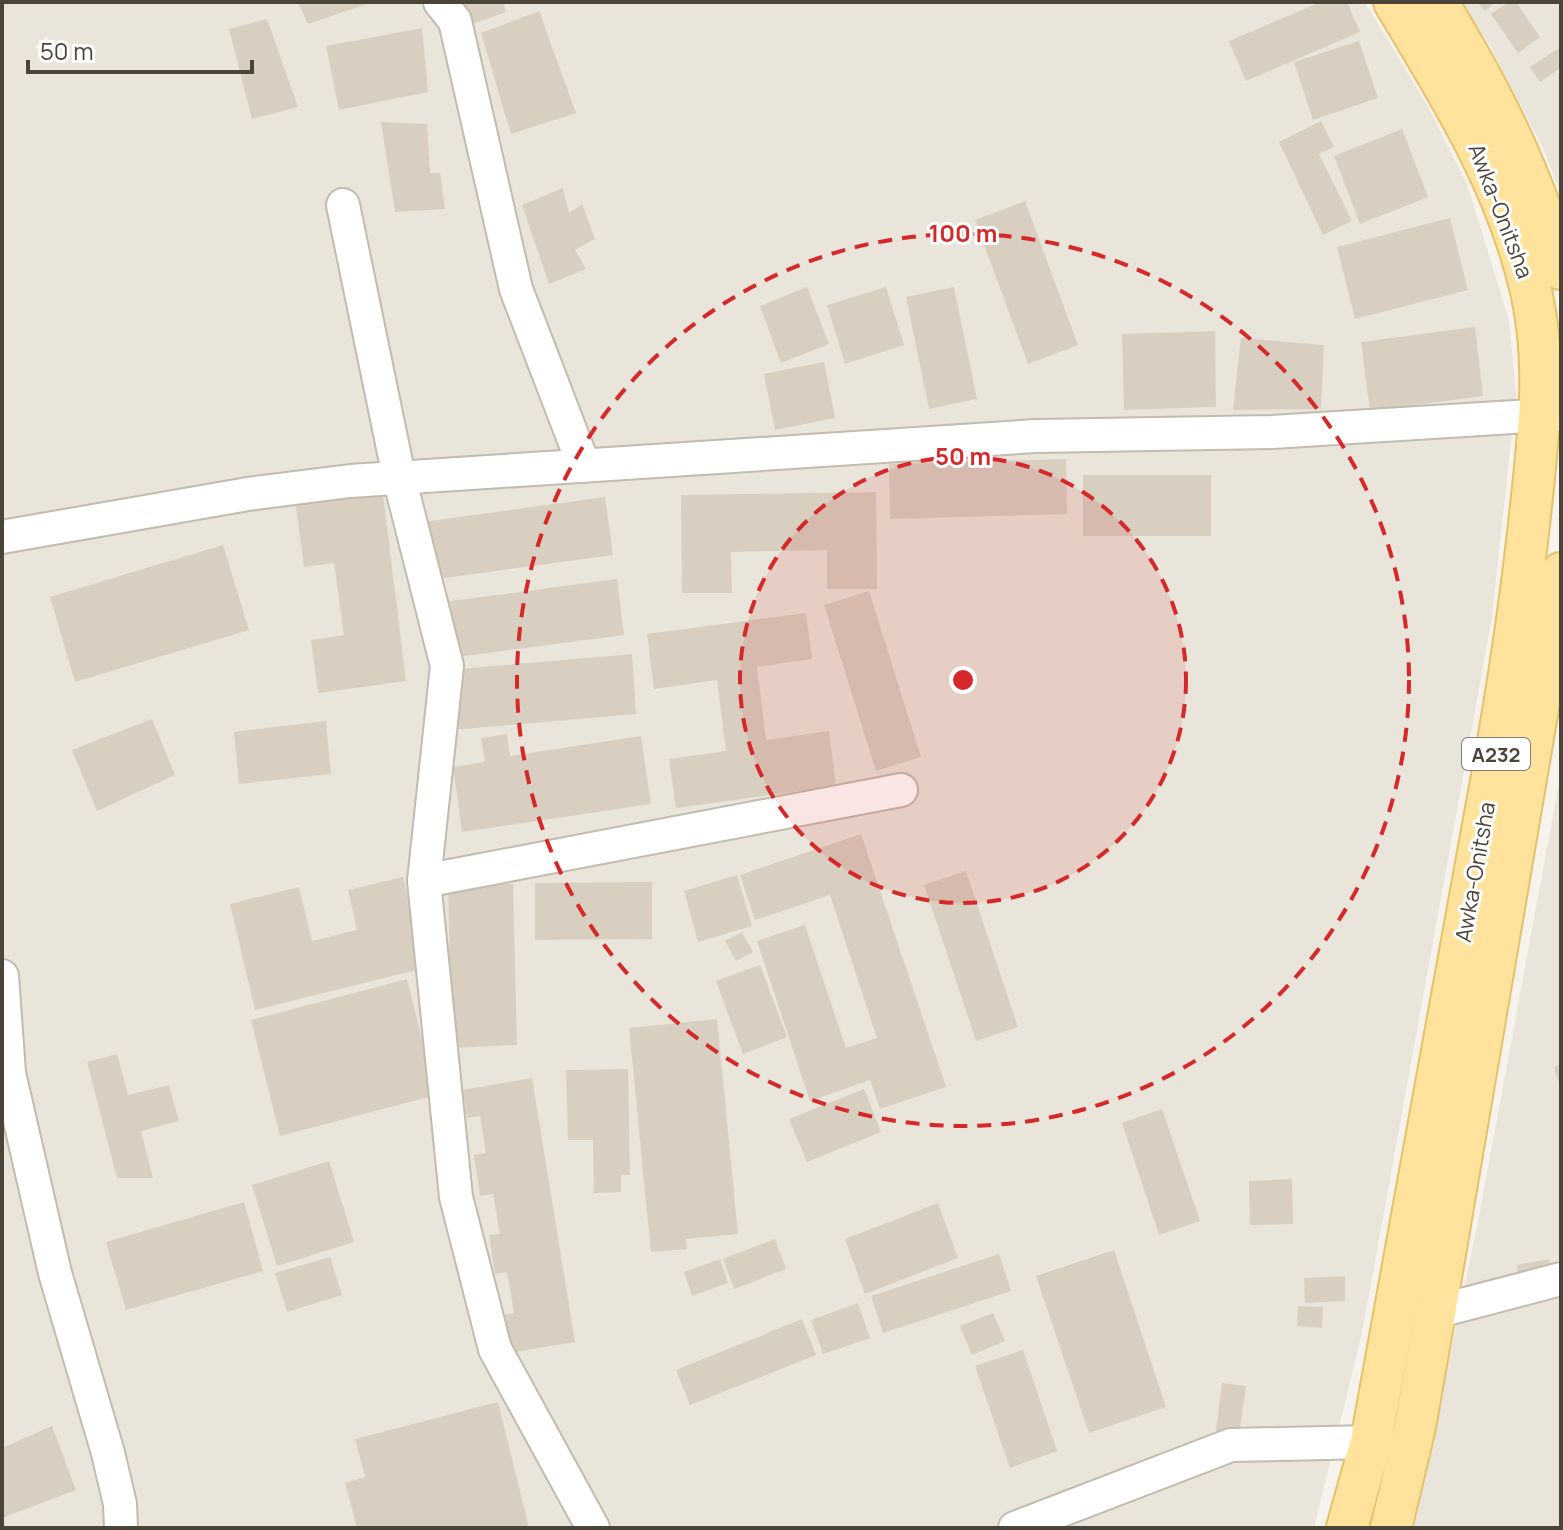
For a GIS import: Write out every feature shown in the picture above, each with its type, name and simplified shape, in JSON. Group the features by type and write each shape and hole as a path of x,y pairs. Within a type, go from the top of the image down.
{"main road":[{"name":"Awka-Onitsha","path":"1347,1528 1371,1442 1513,658 1551,414 1530,286 1514,233 1490,171 1458,109 1394,2"},
{"name":"Awka-Onitsha","path":"1437,2 1481,73 1511,132 1561,268"},
{"name":"Awka-Onitsha","path":"1391,1528 1415,1427 1561,573"}],"street":[{"path":"440,2 455,21 516,289 584,466"},
{"path":"343,205 399,477 447,666 424,881 456,1197 495,1349 593,1528"},
{"path":"2,537 248,494 399,477 1036,436 1272,432 1551,414"},
{"path":"424,881 901,790"},
{"path":"2,976 6,1073 55,1273 108,1453 120,1504 121,1528"},
{"path":"1435,1312 1561,1279"},
{"path":"1015,1528 1231,1445 1371,1442"}],"shaded area":[{"path":"2,2 1365,2 1428,107 1467,184 1509,320 1516,394 1492,617 1362,1333 1314,1528 2,1528"},
{"path":"1462,2 1561,2 1561,194 1543,148 1490,46"},
{"path":"1561,772 1561,1528 1414,1528 1478,1222"}],"building":[{"path":"298,2 370,2 370,3 308,24"},
{"path":"453,2 503,2 506,12 467,26"},
{"path":"1321,2 1347,2 1360,32 1246,81 1229,41"},
{"path":"1477,2 1495,2 1485,11"},
{"path":"1509,2 1516,2 1540,37 1518,53 1491,14"},
{"path":"539,11 576,113 511,134 481,33"},
{"path":"267,19 298,107 252,119 229,29"},
{"path":"422,28 428,92 339,110 326,46"},
{"path":"1359,41 1378,98 1313,120 1294,62"},
{"path":"1559,48 1561,68 1540,82 1530,67"},
{"path":"1321,121 1334,147 1319,154 1352,221 1323,235 1279,142"},
{"path":"381,122 427,124 430,173 440,173 445,209 395,212"},
{"path":"1402,129 1428,197 1360,224 1334,156"},
{"path":"563,188 569,213 582,204 595,239 575,250 586,269 549,284 522,205"},
{"path":"1025,201 1078,345 1028,364 975,220"},
{"path":"1450,218 1468,290 1355,319 1337,247"},
{"path":"807,287 829,344 781,363 760,306"},
{"path":"886,287 904,345 845,364 827,305"},
{"path":"954,287 977,399 929,409 906,297"},
{"path":"1475,327 1483,396 1370,411 1361,342"},
{"path":"1215,331 1216,407 1124,410 1122,334"},
{"path":"1241,338 1324,345 1321,409 1233,410"},
{"path":"824,362 835,418 775,430 764,374"},
{"path":"1066,459 1067,514 890,519 889,464"},
{"path":"1083,475 1211,475 1211,536 1083,536"},
{"path":"876,492 877,589 827,589 827,550 731,552 732,593 682,593 681,495"},
{"path":"383,494 406,681 318,693 311,640 344,635 334,563 304,567 296,506"},
{"path":"605,497 613,555 430,580 423,522"},
{"path":"223,545 249,630 75,682 50,597"},
{"path":"617,579 624,635 450,658 443,602"},
{"path":"869,591 921,757 876,771 824,605"},
{"path":"806,613 812,659 757,667 766,740 829,731 836,786 676,808 669,759 726,751 717,680 654,689 647,634"},
{"path":"632,654 636,714 453,730 448,670"},
{"path":"152,719 175,775 97,811 72,750"},
{"path":"326,721 331,774 239,784 234,732"},
{"path":"507,734 510,756 641,736 651,804 462,832 453,767 485,762 481,738"},
{"path":"861,834 946,1087 880,1109 870,1080 810,1101 757,941 805,925 846,1048 877,1038 830,895 755,920 740,875"},
{"path":"966,871 1018,1027 976,1041 924,885"},
{"path":"737,875 752,926 698,942 684,891"},
{"path":"403,877 425,968 255,1010 230,904 299,887 312,941 357,930 348,890"},
{"path":"652,882 652,939 535,940 535,883"},
{"path":"513,884 517,1045 452,1048 448,885"},
{"path":"742,932 753,952 736,961 725,941"},
{"path":"760,965 787,1037 743,1054 716,981"},
{"path":"407,979 436,1095 280,1136 251,1020"},
{"path":"717,1019 738,1234 686,1239 687,1249 651,1252 629,1028"},
{"path":"117,1054 128,1095 169,1085 179,1121 141,1131 153,1178 117,1178 87,1062"},
{"path":"1561,1064 1561,1087 1560,1087 1554,1067"},
{"path":"628,1069 630,1175 621,1175 621,1192 594,1193 593,1140 568,1140 566,1070"},
{"path":"532,1078 575,1342 509,1353 503,1315 514,1313 507,1272 495,1274 489,1235 500,1234 493,1194 480,1196 474,1155 486,1153 480,1116 467,1118 463,1090"},
{"path":"864,1089 881,1132 807,1162 789,1119"},
{"path":"1162,1109 1200,1221 1159,1235 1122,1123"},
{"path":"329,1161 354,1242 277,1266 252,1185"},
{"path":"1292,1179 1293,1224 1250,1225 1249,1181"},
{"path":"244,1202 263,1271 126,1310 106,1242"},
{"path":"938,1203 958,1258 865,1294 845,1239"},
{"path":"775,1239 786,1269 734,1289 723,1259"},
{"path":"1114,1250 1166,1407 1089,1433 1036,1276"},
{"path":"999,1254 1011,1291 883,1333 871,1296"},
{"path":"330,1257 342,1295 287,1312 275,1273"},
{"path":"720,1259 728,1283 692,1296 684,1272"},
{"path":"1549,1259 1551,1272 1519,1278 1517,1265"},
{"path":"1345,1276 1345,1301 1305,1303 1304,1278"},
{"path":"858,1303 870,1338 823,1354 811,1320"},
{"path":"1298,1306 1323,1307 1322,1328 1297,1326"},
{"path":"993,1313 1005,1341 972,1355 960,1326"},
{"path":"802,1319 816,1355 690,1405 676,1370"},
{"path":"1023,1350 1057,1451 1010,1468 975,1366"},
{"path":"1222,1383 1246,1386 1239,1434 1216,1431"},
{"path":"498,1402 529,1528 357,1528 345,1483 365,1477 355,1439"},
{"path":"52,1426 76,1490 2,1518 2,1448"}]}
